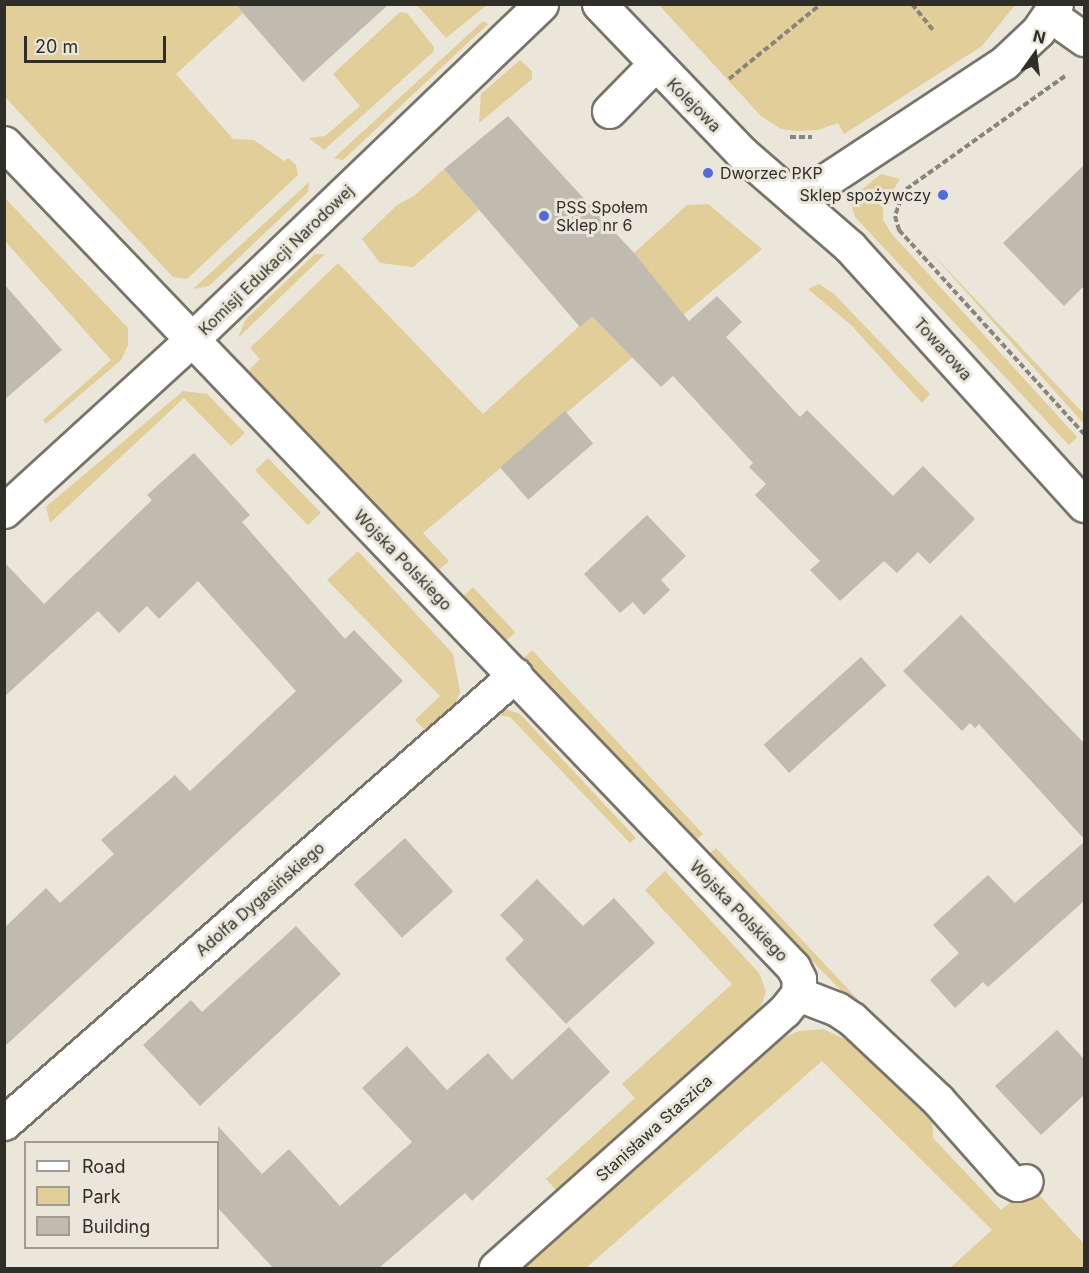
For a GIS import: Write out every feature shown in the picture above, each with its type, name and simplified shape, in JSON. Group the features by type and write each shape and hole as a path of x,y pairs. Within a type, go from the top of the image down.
{"street":[{"name":"Komisji Edukacji Narodowej","path":"4,511 192,340 541,4"},
{"name":"Kolejowa","path":"600,4 654,65 742,153 796,200"},
{"path":"796,200 1004,63 1053,10 1084,39"},
{"path":"609,111 654,65"},
{"name":"Wojska Polskiego","path":"4,143 784,958 798,987"},
{"name":"Towarowa","path":"796,200 850,247 1084,505"},
{"name":"Adolfa Dygasińskiego","path":"4,1123 514,675"},
{"path":"798,987 852,1019 937,1099 1009,1180 1017,1184 1026,1181"},
{"name":"Stanisława Staszica","path":"496,1269 784,1011 798,987"}],"path":[{"path":"722,85 821,4"},
{"path":"912,4 933,30"},
{"path":"1074,70 904,191 895,216 899,230 1084,434"},
{"path":"785,135 816,137"}],"green space":[{"path":"5,4 235,5 243,13 176,74 233,139 254,140 284,161 288,158 296,165 298,175 187,279 173,277 5,97"},
{"path":"417,5 487,5 446,38"},
{"path":"659,5 1015,5 982,46 844,134 838,123 818,130 797,131 781,129 761,116"},
{"path":"400,12 407,13 434,47 433,52 324,150 309,138 325,136 360,106 333,74"},
{"path":"483,21 488,24 343,160 334,158"},
{"path":"520,60 532,71 532,79 479,123 481,94"},
{"path":"444,169 479,210 413,267 380,263 362,239 397,205 415,195"},
{"path":"881,174 900,179 883,207 883,219 891,233 1077,437 1069,445 855,217 850,199"},
{"path":"309,182 308,192 209,286 193,289"},
{"path":"5,198 128,328 128,345 121,360 46,424 43,420 111,360 5,241"},
{"path":"708,204 762,249 423,533 449,561 438,571 248,371 260,359 250,348 338,263 483,414 644,267 634,253 687,205"},
{"path":"926,247 1084,414 1084,424"},
{"path":"315,254 325,254 238,338 246,319"},
{"path":"819,284 834,294 930,394 922,403 851,325 808,289"},
{"path":"183,391 207,394 245,433 231,446 184,398 50,523 46,507"},
{"path":"268,458 321,513 308,525 255,471"},
{"path":"358,551 453,654 460,692 456,703 425,730 415,720 440,696 327,580"},
{"path":"473,587 515,632 504,643 462,597"},
{"path":"532,650 703,834 696,840 523,659"},
{"path":"497,706 520,714 636,838 630,843 510,717 491,714"},
{"path":"716,848 934,1081 932,1083 708,855"},
{"path":"665,871 759,973 766,991 762,1004 752,1021 558,1192 546,1179 635,1098 622,1084 732,984 645,890"},
{"path":"823,1029 847,1040 890,1072 932,1115 933,1138 1001,1210 1031,1186 1084,1244 1084,1268 950,1268 992,1230 822,1061 586,1268 518,1268 764,1046 799,1031"}],"building":[{"path":"235,4 389,4 303,82"},
{"path":"508,116 634,253 689,321 717,296 742,322 726,337 800,417 807,410 893,496 923,466 975,519 930,564 918,552 897,573 884,561 840,601 810,570 820,561 755,495 766,484 749,467 753,463 673,376 661,387 592,316 580,327 444,169"},
{"path":"1084,165 1084,286 1064,306 1003,243"},
{"path":"4,284 62,350 4,400"},
{"path":"565,411 593,443 528,500 500,467"},
{"path":"194,453 250,515 242,522 345,639 354,630 403,681 4,1047 4,928 46,888 60,903 114,854 101,840 175,775 190,791 296,691 198,581 159,619 147,606 119,633 98,611 4,697 4,562 44,604 152,500 147,495"},
{"path":"647,515 686,556 661,580 670,590 644,615 633,602 620,613 584,574"},
{"path":"961,615 1084,743 1084,839 979,724 975,728 970,723 962,731 903,671"},
{"path":"861,657 886,685 789,773 764,745"},
{"path":"405,838 453,892 402,938 354,884"},
{"path":"1084,842 1084,901 988,987 983,982 955,1008 930,980 959,953 933,925 988,875 1015,903"},
{"path":"537,879 583,926 614,898 655,943 566,1024 505,959 524,940 500,915"},
{"path":"296,926 341,974 200,1106 143,1045 191,1000 202,1012"},
{"path":"569,1027 610,1072 472,1201 465,1193 378,1269 274,1269 219,1209 218,1126 262,1174 289,1149 340,1206 412,1142 362,1088 407,1046 447,1090 488,1053 512,1080"},
{"path":"1057,1030 1084,1059 1084,1095 1041,1135 995,1086"}],"place":[{"name":"Dworzec PKP","path":"708,173"},
{"name":"Sklep spożywczy","path":"943,195"},
{"name":"PSS Społem Sklep nr 6","path":"544,216"}]}
